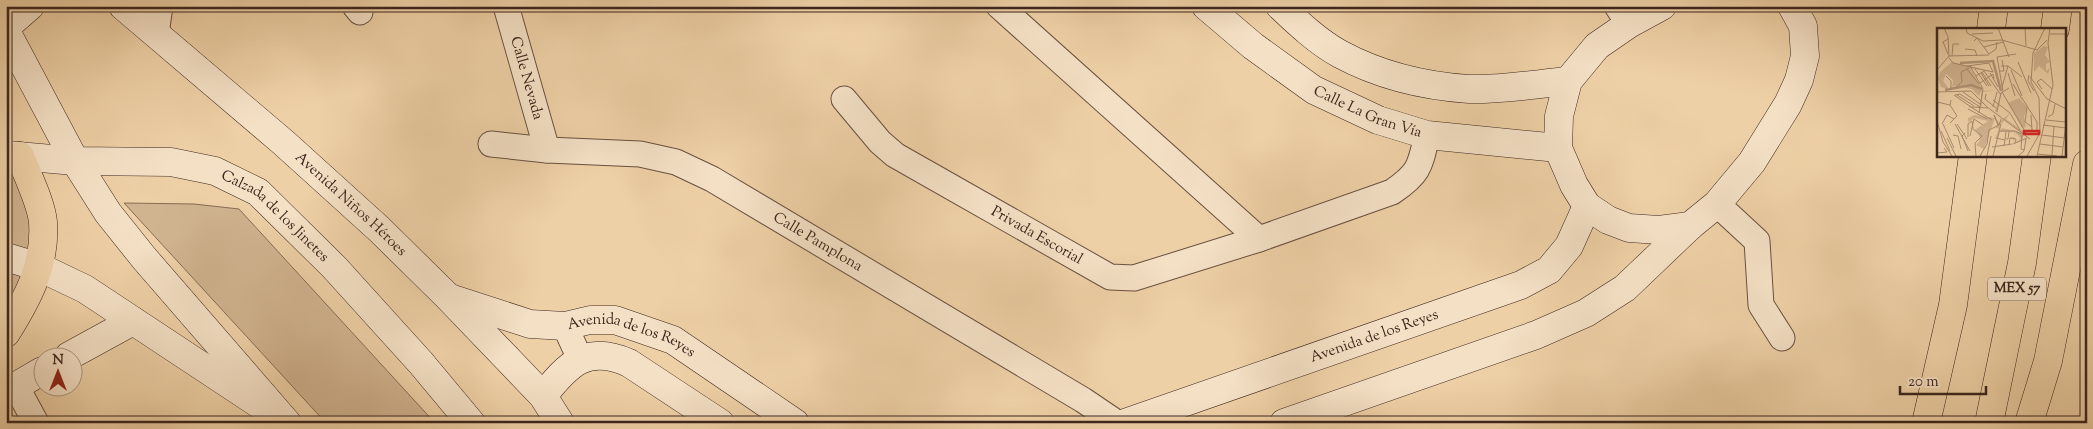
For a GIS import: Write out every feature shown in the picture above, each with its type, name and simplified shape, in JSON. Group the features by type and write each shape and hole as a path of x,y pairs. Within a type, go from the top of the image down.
{"main road":[{"path":"1991,28 1994,6"},
{"path":"2055,28 2058,6"},
{"path":"6,333 28,299 39,267 42,246 43,220 13,156"},
{"path":"1926,423 1953,305 1973,156"},
{"name":"MEX 57","path":"1989,423 2022,263 2037,156"},
{"name":"MEX 57","path":"2029,423 2048,361 2087,164"}],"street":[{"path":"6,27 30,6"},
{"path":"156,34 160,6"},
{"name":"Calle Nevada","path":"506,6 547,150"},
{"path":"999,6 1259,239"},
{"name":"Calle La Gran Vía","path":"1206,6 1253,46 1314,90 1378,120 1427,135 1558,148"},
{"path":"1280,6 1339,54 1383,73 1423,84 1470,89 1568,82"},
{"path":"1662,6 1623,15 1568,82 1559,116 1558,148 1574,185 1588,206 1608,220 1629,228 1660,230 1690,226"},
{"name":"Avenida Niños Héroes","path":"128,8 379,229 448,297 542,396 560,423"},
{"path":"1284,423 1536,335 1586,313 1625,288 1690,226 1717,204 1752,162 1788,104 1799,80 1805,56 1800,13"},
{"path":"6,31 74,161 108,213 144,258 287,423"},
{"name":"Privada Escorial","path":"844,99 880,142 895,154 1110,277 1134,278 1259,239 1392,192 1408,182 1419,168 1427,135"},
{"name":"Calle Pamplona","path":"490,144 547,150 640,154 676,162 712,179 1082,400 1116,423"},
{"name":"Calzada de los Jinetes","path":"13,156 74,161 171,162 215,171 258,192 334,267 421,363 471,423"},
{"path":"1717,204 1757,241 1759,298 1764,311 1782,338"},
{"name":"Avenida de los Reyes","path":"1125,423 1521,285 1549,270 1569,246 1588,206"},
{"path":"6,257 39,267 84,289 287,423"},
{"name":"Avenida de los Reyes","path":"448,297 530,324 565,326 590,320 615,320 673,340 795,423"},
{"path":"82,349 133,321"},
{"path":"565,326 580,359"},
{"name":"Avenida de los Reyes","path":"542,396 568,366 580,359 596,355 614,356 629,363 720,423"},
{"path":"32,377 11,389 36,423"}],"shaded area":[{"path":"6,159 29,189 34,263 6,254"},
{"path":"124,203 194,204 239,209 435,423 326,423"},
{"path":"6,261 35,270 6,331"}]}
